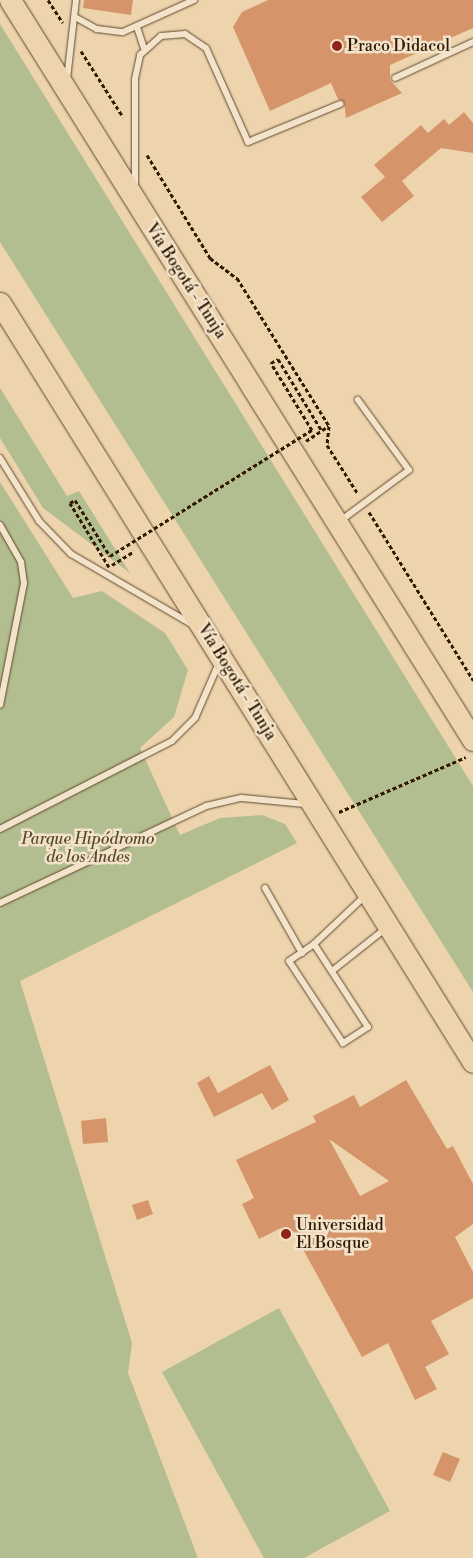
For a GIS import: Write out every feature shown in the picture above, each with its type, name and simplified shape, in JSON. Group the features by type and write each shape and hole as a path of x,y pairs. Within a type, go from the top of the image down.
{"highway":[{"name":"Vía Bogotá - Tunja","path":"10,0 136,202 295,448 473,740"},
{"name":"Vía Bogotá - Tunja","path":"0,303 473,1062"}],"lane":[{"path":"66,88 76,0"},
{"path":"74,17 112,33 137,27 194,0"},
{"path":"136,202 135,78 144,48 137,27"},
{"path":"144,48 168,34 185,34 200,42 216,62 248,142 340,104"},
{"path":"395,78 473,42"},
{"path":"339,522 409,470 358,400"},
{"path":"0,458 39,521 70,554 206,632"},
{"path":"0,525 14,546 24,583 0,705"},
{"path":"0,829 172,741 195,718 211,689 221,657"},
{"path":"0,904 206,806 242,798 278,798 318,812"},
{"path":"264,888 302,953"},
{"path":"314,944 368,1026 343,1044 289,961 314,944 368,893"},
{"path":"332,970 388,926"}],"path":[{"path":"48,0 134,133 210,258 236,278 329,426 326,445 473,680"},
{"path":"149,541 109,567 70,503 75,500 110,556 312,430 271,364 278,359 322,431"},
{"path":"295,448 329,426"},
{"path":"318,812 473,754"}],"green space":[{"path":"0,24 473,786 473,992 0,242"},
{"path":"0,388 67,496 79,491 130,573 43,508 0,438"},
{"name":"Parque Hipódromo de los Andes","path":"0,482 73,598 102,591 165,633 188,670 174,717 140,748 180,835 220,818 262,815 285,824 297,843 20,981 132,1343 128,1373 198,1558 0,1558"},
{"path":"279,1308 390,1511 304,1558 264,1558 162,1372"}],"building":[{"path":"84,0 133,0 131,15 83,8"},
{"name":"Praco Didacol","path":"268,0 473,0 473,28 390,65 390,80 402,93 346,118 344,102 338,99 331,83 270,111 233,27 242,12"},
{"path":"464,112 473,123 473,153 441,148 402,181 414,196 382,222 361,197 385,177 374,165 421,125 428,133 444,119 449,125"},
{"path":"270,1065 289,1100 272,1110 262,1093 214,1117 197,1083 209,1076 218,1093"},
{"path":"406,1080 447,1149 453,1146 473,1184 473,1224 455,1237 473,1272 473,1298 431,1321 449,1354 425,1367 437,1389 415,1400 388,1343 362,1357 293,1231 280,1238 281,1228 259,1239 242,1204 254,1198 236,1160 316,1122 313,1116 354,1095 360,1107","holes":["329,1139 389,1181 360,1196"]},
{"path":"106,1118 108,1142 83,1144 81,1121"},
{"path":"148,1200 153,1214 137,1220 132,1205"},
{"path":"443,1452 460,1459 450,1482 433,1475"}],"place":[{"name":"Praco Didacol","path":"337,46"},
{"name":"Universidad El Bosque","path":"286,1234"}]}
